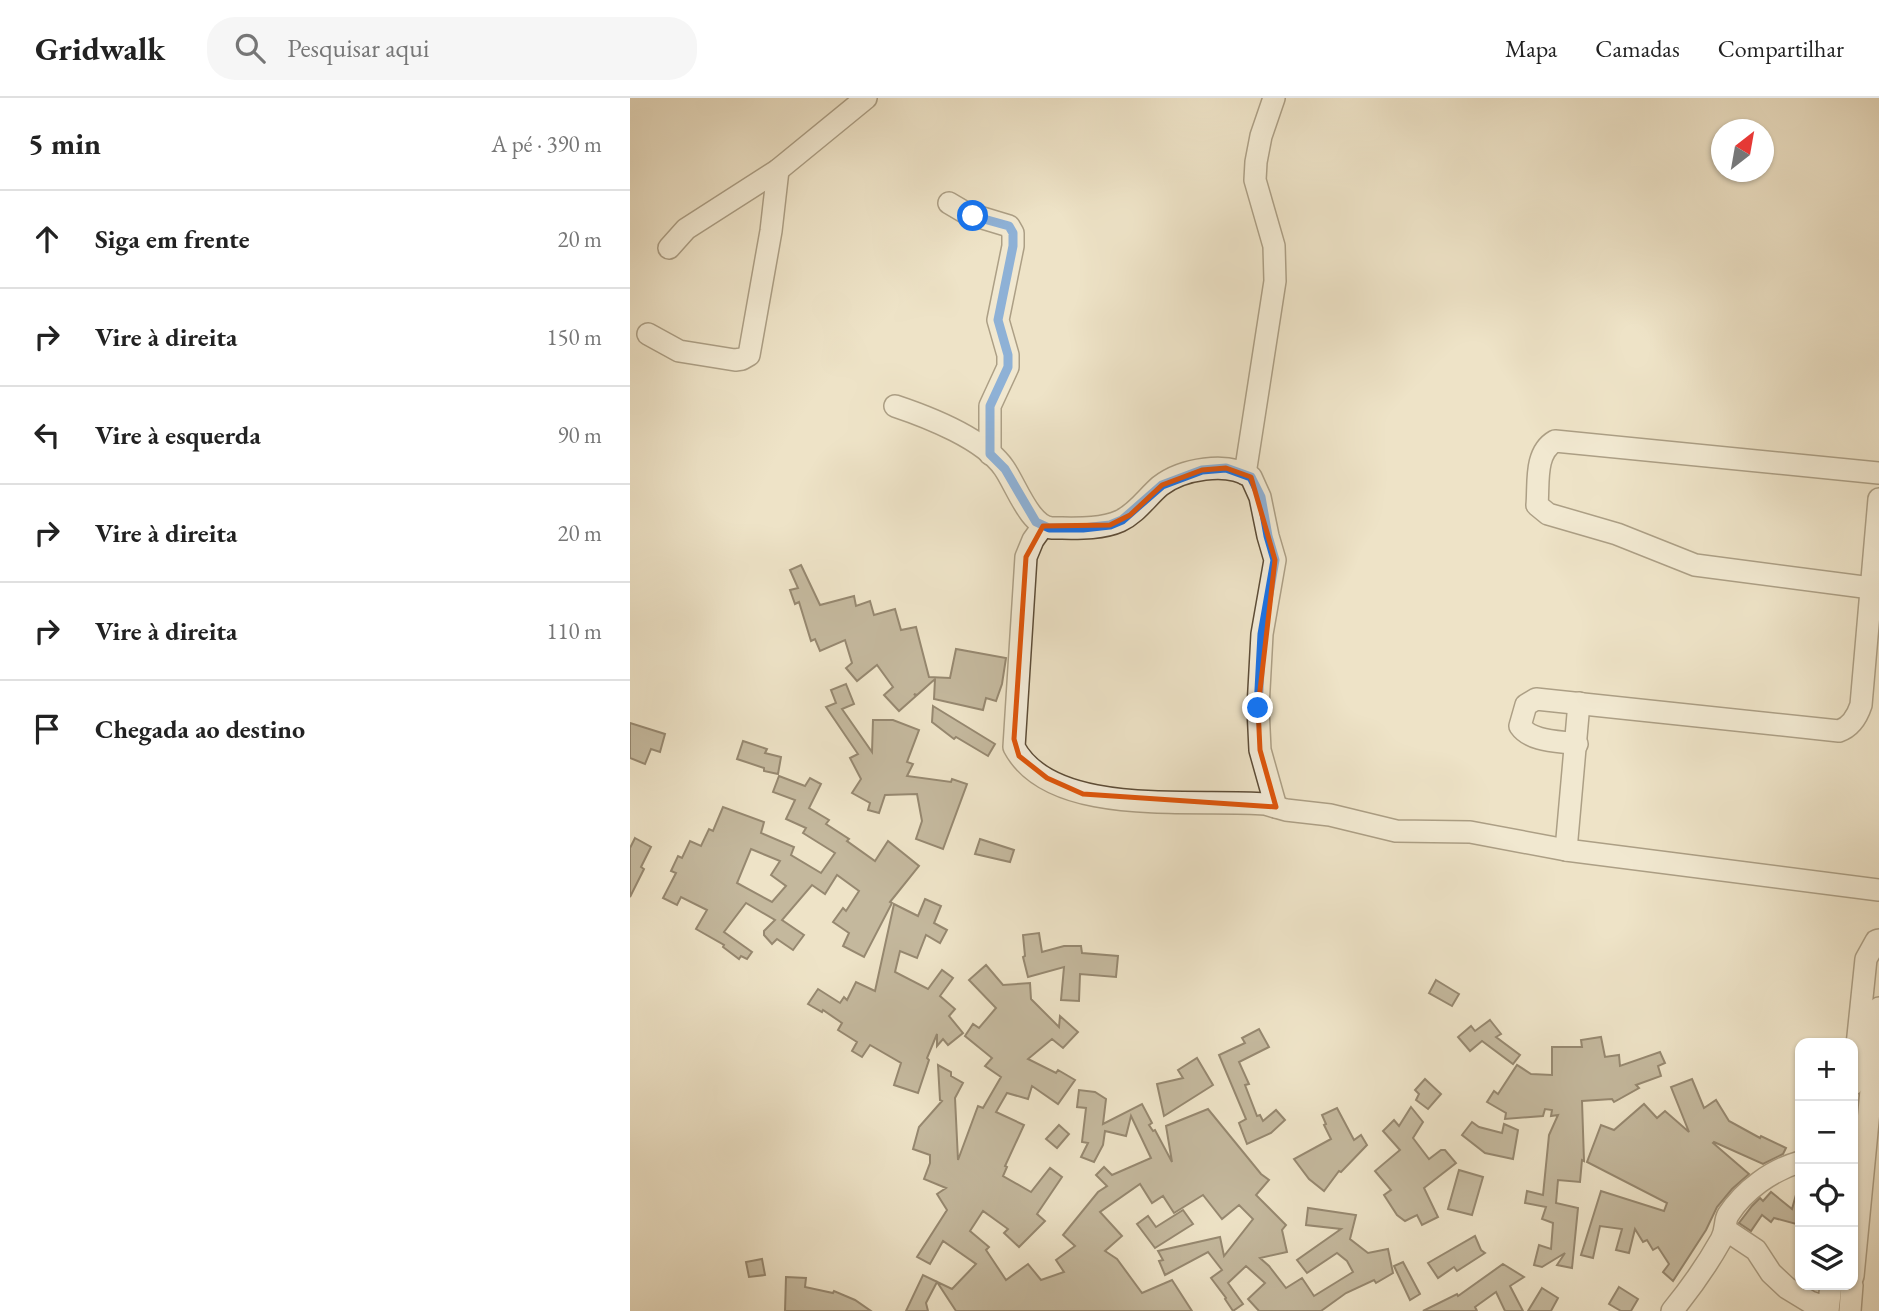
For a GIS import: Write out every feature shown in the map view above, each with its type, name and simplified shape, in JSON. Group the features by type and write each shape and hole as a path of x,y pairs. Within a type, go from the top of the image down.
{"street":[{"path":"669,248 686,229 778,170 866,98"},
{"path":"1245,474 1275,281 1273,246 1255,180 1255,162 1261,136 1274,98"},
{"path":"648,334 688,353 735,360 748,355 771,230 778,170"},
{"path":"949,202 966,213 1009,226 1013,233 1013,246 998,320 1008,355 1008,367 990,406 990,454"},
{"path":"895,406 939,422 990,454 1005,469 1034,519 1043,526 1083,528 1110,525 1130,515 1162,485 1214,468 1226,468 1245,474 1256,484 1275,560 1262,634 1258,708 1260,750 1276,807"},
{"path":"1871,589 1695,565 1617,534 1548,514 1537,505 1541,458 1544,449 1555,441 1879,474"},
{"path":"1577,744 1535,737 1522,729 1520,720 1526,705 1536,699 1839,731 1854,721 1861,705 1879,499"},
{"path":"1043,526 1026,557 1014,739 1019,756 1047,778 1083,794 1126,801 1232,802 1276,807 1330,815 1395,831 1470,832 1566,850 1879,890"},
{"path":"1566,850 1579,704"},
{"path":"1858,1038 1866,959 1878,944"},
{"path":"1858,1227 1879,1008"},
{"path":"1672,1311 1711,1258 1727,1230 1726,1218 1746,1191 1796,1164"},
{"path":"1727,1230 1756,1250 1771,1273 1787,1288 1827,1308 1828,1311"},
{"path":"1828,1311 1830,1290"},
{"path":"1850,1311 1852,1290"}],"highlighted area":[{"path":"1226,468 1251,477 1275,560 1258,708 1260,750 1276,807 1083,794 1047,778 1019,756 1014,739 1026,557 1043,526 1110,525 1130,515 1162,485 1202,470"}],"building":[{"path":"801,565 820,605 854,596 856,606 870,601 874,615 895,609 901,630 916,627 929,677 950,678 956,649 1006,658 996,701 986,698 983,710 934,699 935,679 917,695 914,694 916,696 899,711 884,695 893,687 877,665 857,681 846,668 852,663 845,640 820,651 815,639 811,641 799,602 795,604 790,590 798,588 790,570"},
{"path":"846,684 854,704 842,709 872,752 873,720 893,720 919,730 907,762 913,764 907,776 951,782 952,779 967,784 943,849 916,839 922,821 917,794 885,795 879,813 868,810 870,803 852,793 861,779 850,758 858,754 826,707 836,703 831,690"},
{"path":"933,706 995,744 988,756 956,737 954,739 932,722"},
{"path":"630,723 665,734 660,752 651,749 645,764 630,758"},
{"path":"743,741 767,749 765,753 781,757 778,774 737,759"},
{"path":"779,776 805,786 810,778 821,784 809,808 829,820 826,824 849,839 847,841 875,861 888,841 919,866 890,902 892,903 864,957 843,946 849,933 833,922 843,908 846,911 859,891 837,875 825,894 812,885 782,920 804,935 793,950 777,939 772,944 764,931 775,920 746,903 724,932 752,952 747,959 741,956 739,959 723,947 724,945 696,929 707,910 681,897 677,905 663,898 676,873 671,871 678,856 682,858 690,841 701,846 709,829 713,831 723,807 764,822 761,833 794,847 791,855 821,873 835,853 803,833 806,828 786,819 795,800 773,792","holes":["751,849 780,861 771,875 786,886 772,902 737,883"]},
{"path":"635,838 651,847 630,897 630,848"},
{"path":"980,839 1014,850 1010,862 975,854"},
{"path":"925,899 941,906 934,923 947,930 940,943 926,935 917,958 900,951 895,972 928,989 942,970 953,978 940,996 955,1009 949,1016 963,1033 948,1045 943,1039 937,1046 937,1034 927,1058 929,1060 918,1093 894,1085 901,1063 870,1045 862,1057 852,1051 857,1042 838,1030 842,1023 808,1004 818,989 840,1003 844,997 847,1000 856,982 875,991 894,904 918,916"},
{"path":"1039,933 1042,952 1064,946 1081,946 1082,953 1118,956 1116,977 1080,974 1079,1001 1061,1000 1064,967 1028,977 1023,957 1023,935"},
{"path":"986,965 1003,985 1030,983 1031,999 1059,1027 1060,1016 1078,1032 1063,1048 1052,1039 1028,1059 1056,1073 1058,1070 1075,1080 1058,1104 1032,1086 1028,1099 1007,1093 996,1112 1024,1125 1003,1176 1031,1192 1050,1168 1062,1177 1037,1214 1045,1221 1019,1247 1004,1233 1008,1229 983,1211 970,1231 989,1247 986,1250 1006,1280 1028,1264 1041,1280 1064,1272 1056,1260 1075,1246 1063,1235 1098,1192 1107,1186 1096,1175 1104,1167 1112,1175 1151,1158 1131,1116 1126,1136 1105,1131 1103,1145 1094,1162 1081,1157 1088,1143 1082,1142 1086,1108 1077,1107 1079,1090 1095,1092 1106,1099 1103,1124 1142,1104 1152,1123 1149,1125 1155,1130 1172,1162 1166,1126 1208,1109 1261,1174 1269,1180 1256,1195 1286,1225 1282,1230 1287,1252 1260,1258 1286,1288 1302,1278 1314,1296 1353,1272 1347,1261 1337,1253 1307,1273 1297,1260 1341,1229 1306,1225 1308,1208 1356,1215 1350,1239 1368,1253 1388,1249 1393,1273 1376,1283 1374,1280 1346,1293 1321,1311 1259,1311 1248,1299 1265,1283 1246,1266 1228,1283 1243,1304 1233,1311 1211,1278 1222,1270 1208,1252 1165,1275 1159,1261 1163,1260 1158,1251 1220,1237 1224,1256 1253,1219 1239,1205 1222,1219 1203,1195 1174,1213 1163,1196 1152,1203 1140,1184 1100,1212 1122,1236 1105,1251 1117,1259 1142,1293 1172,1280 1192,1311 956,1311 937,1282 926,1303 928,1311 906,1311 923,1275 952,1289 976,1264 943,1241 930,1264 917,1257 947,1210 937,1194 946,1188 924,1179 930,1155 913,1149 919,1127 942,1101 938,1065 963,1083 955,1098 958,1160 978,1106 983,1108 1001,1077 985,1066 992,1058 965,1036 973,1024 979,1028 996,1008 969,980"},
{"path":"1436,980 1459,994 1452,1006 1429,993"},
{"path":"1490,1020 1501,1034 1496,1037 1520,1055 1513,1064 1482,1041 1470,1051 1458,1037 1471,1026 1475,1031"},
{"path":"1259,1029 1269,1047 1239,1062 1249,1084 1245,1085 1257,1116 1260,1115 1263,1121 1276,1110 1285,1120 1271,1133 1247,1144 1239,1123 1246,1119 1219,1055 1245,1043 1242,1038"},
{"path":"1601,1037 1605,1057 1619,1055 1620,1066 1660,1052 1665,1063 1658,1066 1661,1076 1636,1085 1639,1088 1614,1102 1612,1099 1582,1101 1584,1161 1582,1160 1580,1182 1558,1180 1556,1203 1578,1208 1572,1268 1557,1265 1565,1253 1542,1267 1534,1265 1539,1245 1551,1249 1553,1223 1542,1219 1546,1207 1525,1203 1527,1191 1543,1195 1549,1135 1558,1115 1551,1116 1552,1110 1545,1109 1543,1116 1505,1119 1506,1113 1487,1102 1494,1091 1498,1094 1517,1065 1531,1074 1552,1075 1552,1047 1582,1047 1581,1040"},
{"path":"1197,1058 1213,1085 1164,1116 1157,1084 1183,1078 1178,1070"},
{"path":"1425,1079 1441,1094 1428,1109 1416,1100 1419,1094 1415,1090"},
{"path":"1692,1079 1704,1108 1716,1100 1729,1121 1786,1148 1783,1154 1763,1164 1713,1143 1749,1174 1717,1207 1706,1230 1673,1281 1663,1272 1669,1264 1658,1247 1653,1250 1647,1240 1643,1242 1635,1229 1629,1253 1616,1250 1622,1229 1600,1226 1593,1258 1581,1255 1601,1191 1664,1211 1667,1203 1587,1162 1601,1125 1614,1130 1644,1104 1657,1118 1665,1111 1689,1132 1671,1087"},
{"path":"1411,1107 1423,1122 1413,1138 1429,1159 1445,1150 1456,1163 1424,1188 1438,1217 1422,1225 1417,1215 1405,1221 1397,1215 1384,1195 1391,1190 1375,1171 1400,1150 1383,1131 1394,1120 1399,1126"},
{"path":"1337,1108 1354,1140 1361,1135 1367,1145 1339,1171 1324,1191 1309,1179 1294,1159 1331,1139 1322,1115"},
{"path":"1472,1122 1479,1127 1502,1133 1504,1124 1518,1130 1513,1159 1485,1153 1462,1135"},
{"path":"1059,1125 1069,1134 1057,1148 1046,1139"},
{"path":"1459,1170 1483,1177 1472,1215 1448,1209"},
{"path":"1771,1192 1792,1209 1795,1198 1795,1224 1774,1218 1771,1222 1762,1215 1751,1231 1739,1223 1760,1198 1763,1201"},
{"path":"1183,1210 1193,1224 1155,1248 1137,1224 1148,1216 1156,1227"},
{"path":"1475,1236 1485,1253 1457,1271 1454,1267 1438,1278 1428,1263"},
{"path":"762,1259 765,1275 749,1277 746,1262"},
{"path":"1403,1262 1420,1294 1410,1300 1394,1266"},
{"path":"1503,1264 1524,1277 1510,1286 1523,1311 1505,1311 1496,1292 1475,1307 1477,1311 1423,1311 1457,1294 1458,1296"},
{"path":"786,1277 806,1278 805,1287 833,1293 834,1291 871,1311 785,1311"},
{"path":"1619,1287 1638,1299 1631,1311 1621,1311 1609,1304"},
{"path":"1542,1288 1558,1298 1551,1311 1528,1311"}],"route":[{"path":"973,216 1003,223 1009,226 1013,233 1013,246 998,320 1008,355 1008,367 990,406 990,454 1005,469 1036,522 1049,528 1110,525 1130,515 1162,485 1202,470 1226,468 1251,477 1256,484 1275,560 1262,634 1258,708"}]}
